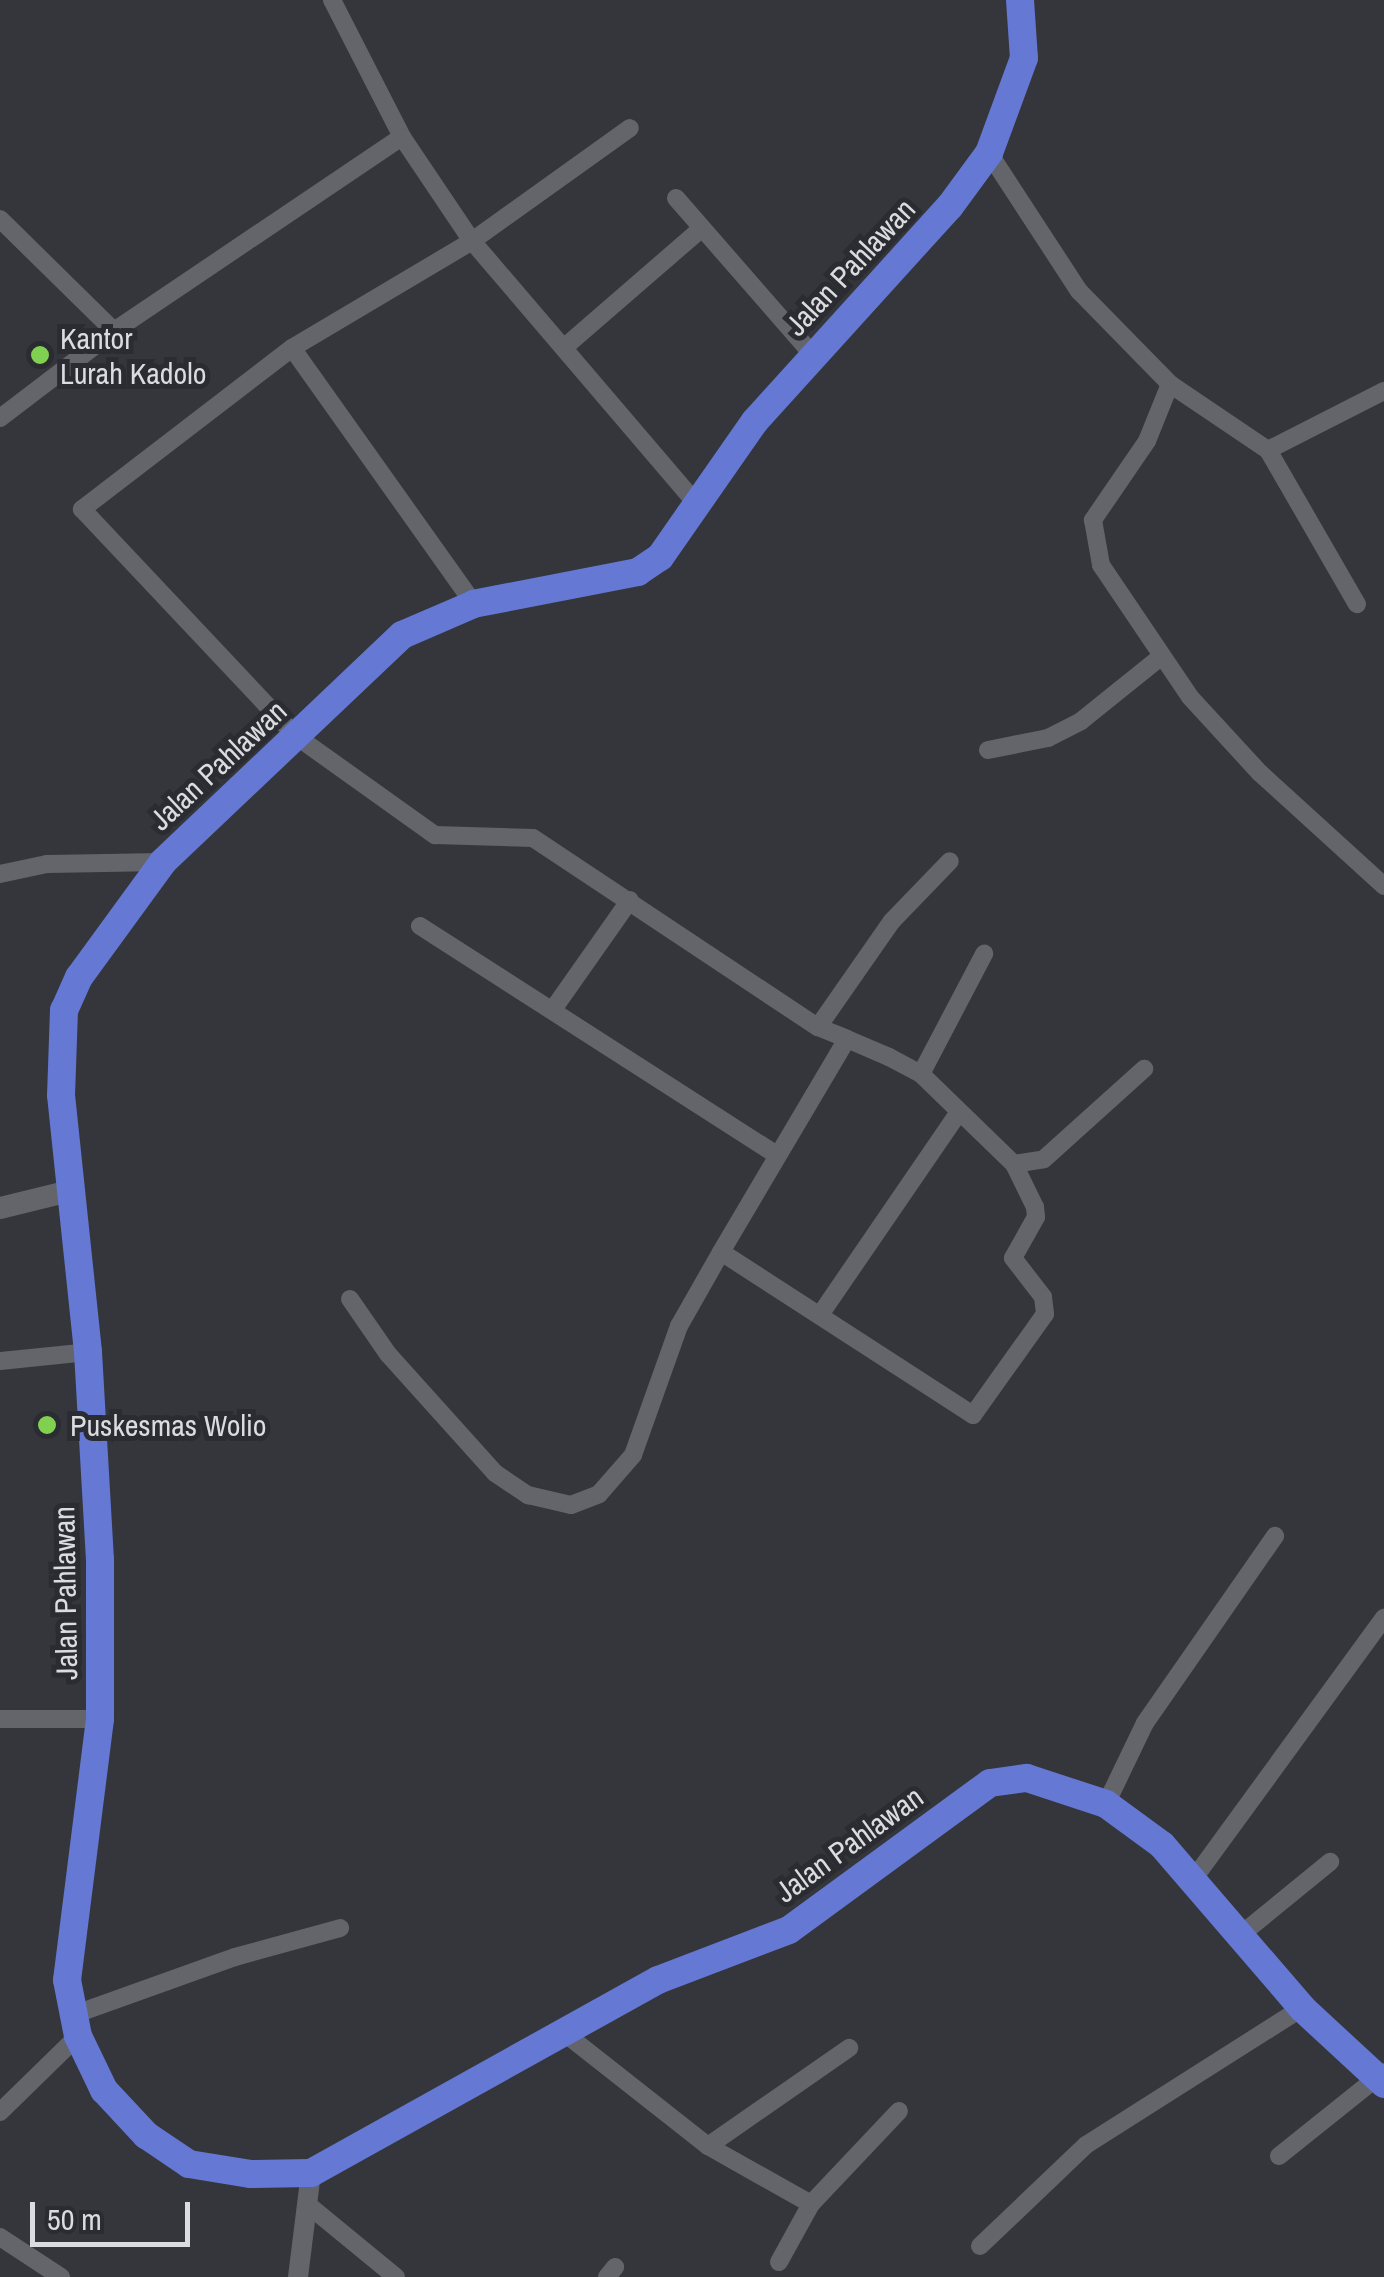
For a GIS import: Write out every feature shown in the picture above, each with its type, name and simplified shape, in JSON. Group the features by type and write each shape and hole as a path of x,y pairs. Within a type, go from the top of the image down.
{"highway":[{"name":"Jalan Pahlawan","path":"1020,0 1024,58 989,153 950,206 754,421 660,557 638,572 474,604 402,634 162,862 92,955 64,1010 60,1095 88,1352 100,1560 100,1720 68,1962 76,2026 113,2105 177,2158 250,2174 311,2173 658,1980 799,1924 997,1779 1056,1783 1106,1804 1195,1878 1238,1937 1302,2008 1382,2077"}],"main road":[{"path":"0,1208 70,1190"}],"street":[{"path":"332,0 402,138 472,241 567,345 698,506"},
{"path":"630,128 472,241 292,348 82,509 296,736 435,835 532,838 818,1027 921,1074 1014,1164 1036,1216 1014,1267 1044,1297 1046,1314 972,1415 822,1312 722,1252"},
{"path":"0,418 114,331 402,138"},
{"path":"989,153 1070,280 1170,384 1268,450 1357,604"},
{"path":"676,198 812,355"},
{"path":"0,220 114,331"},
{"path":"567,345 701,229"},
{"path":"292,348 474,604"},
{"path":"1170,384 1147,441 1092,520 1101,565 1158,658 1260,774 1384,886"},
{"path":"1268,450 1384,391"},
{"path":"988,750 1048,738 1081,721 1158,658"},
{"path":"818,1027 892,920 950,861"},
{"path":"0,874 48,864 162,862"},
{"path":"554,1008 630,900"},
{"path":"420,926 554,1008 774,1153"},
{"path":"921,1074 984,954"},
{"path":"350,1300 388,1354 495,1473 528,1495 571,1505 599,1494 633,1455 680,1326 774,1153 846,1038"},
{"path":"1014,1164 1044,1159 1144,1069"},
{"path":"822,1312 960,1112"},
{"path":"0,1361 88,1352"},
{"path":"1106,1804 1146,1723 1274,1536"},
{"path":"1195,1878 1384,1618"},
{"path":"0,1719 100,1720"},
{"path":"1238,1937 1330,1862"},
{"path":"0,2112 76,2026 234,1957 340,1928"},
{"path":"980,2246 1086,2145 1302,2008"},
{"path":"563,2032 708,2146 811,2204"},
{"path":"708,2146 849,2048"},
{"path":"1279,2156 1382,2077"},
{"path":"778,2262 811,2204 899,2111"},
{"path":"298,2277 311,2173"},
{"path":"307,2204 396,2277"},
{"path":"0,2237 61,2277"}],"place":[{"name":"Kantor Lurah Kadolo","path":"40,355"},
{"name":"Puskesmas Wolio","path":"47,1425"}]}
